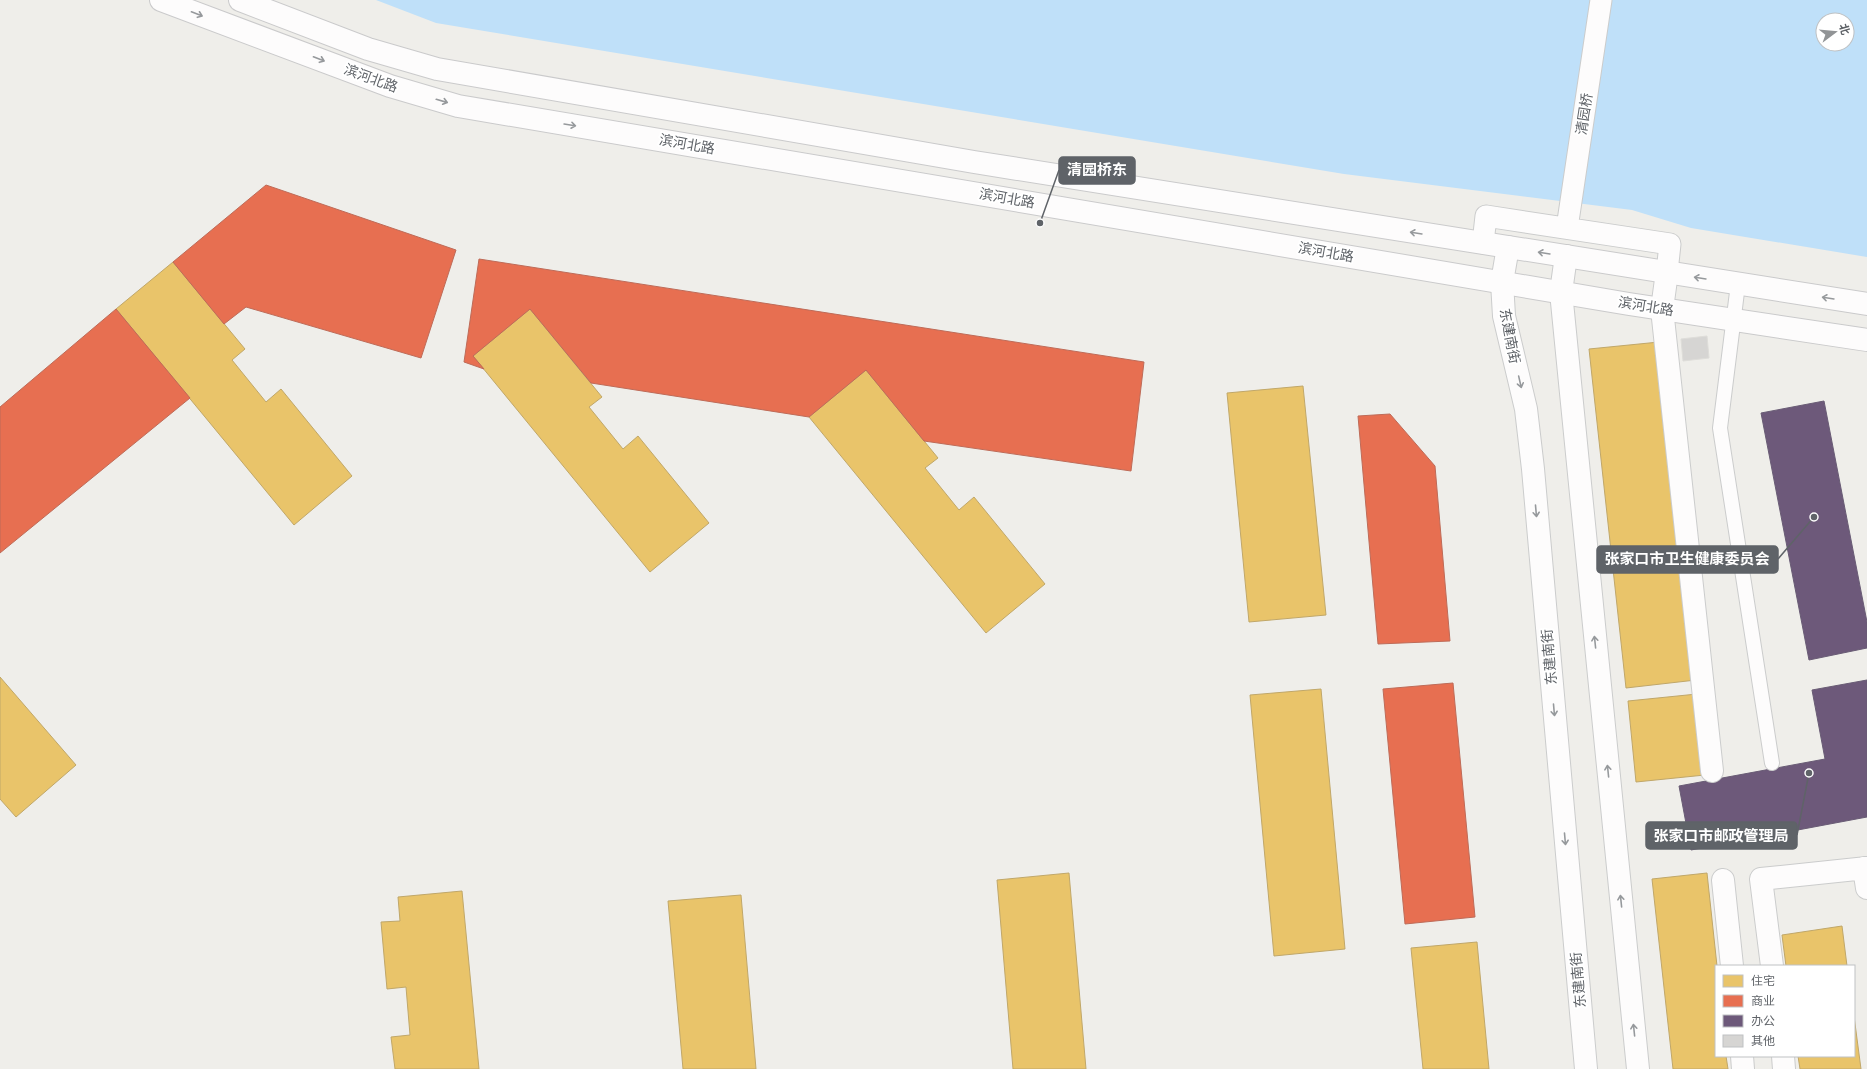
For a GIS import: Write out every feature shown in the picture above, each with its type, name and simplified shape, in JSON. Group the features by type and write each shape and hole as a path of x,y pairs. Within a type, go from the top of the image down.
{"main road":[{"name":"滨河北路","path":"161,0 390,86 458,106 1662,309 1867,340"},
{"name":"滨河北路","path":"240,0 368,49 437,69 974,162 1867,304"},
{"name":"东建南街","path":"1508,247 1502,282 1504,316 1526,409 1533,469 1586,1069"},
{"path":"1566,256 1561,292 1638,1069"},
{"path":"1667,272 1662,309 1712,771"},
{"path":"1772,965 1761,879 1866,875"},
{"path":"1723,880 1732,965"},
{"path":"1742,1057 1743,1069"},
{"path":"1783,1057 1784,1069"}],"street":[{"name":"清园桥","path":"1567,228 1601,0"},
{"path":"1483,243 1486,216 1670,244 1667,272"}],"lane":[{"path":"1738,284 1720,428 1772,763"}],"water":[{"path":"376,0 1867,0 1867,257 1691,228 1632,210 1344,174 436,23"}],"building: 住宅":[{"path":"173,262 245,349 232,360 266,402 281,389 352,476 294,525 116,309"},
{"path":"530,309 602,397 589,407 623,449 638,436 709,523 650,572 473,356"},
{"path":"1659,342 1696,680 1626,688 1589,349"},
{"path":"866,370 938,458 925,468 959,510 974,497 1045,584 986,633 809,417"},
{"path":"1303,386 1326,615 1249,622 1227,393"},
{"path":"0,677 76,765 16,817 0,799"},
{"path":"1321,689 1345,949 1274,956 1250,695"},
{"path":"1697,694 1705,775 1636,782 1628,701"},
{"path":"1069,873 1086,1069 1013,1069 997,880"},
{"path":"1707,873 1717,965 1715,965 1715,1057 1726,1057 1728,1069 1673,1069 1652,879"},
{"path":"462,891 479,1069 395,1069 391,1037 410,1035 406,987 387,989 381,922 400,921 398,897"},
{"path":"741,895 756,1069 683,1069 668,901"},
{"path":"1842,926 1847,965 1786,965 1782,935"},
{"path":"1477,942 1489,1069 1423,1069 1411,948"},
{"path":"1855,1024 1861,1069 1800,1069 1798,1057 1855,1057"}],"building: 商业":[{"path":"266,185 456,250 421,358 246,307 224,324 173,262"},
{"path":"479,259 1144,362 1131,471 924,441 866,370 809,417 591,383 530,309 473,356 484,369 464,362"},
{"path":"116,309 190,398 0,553 0,407"},
{"path":"1390,414 1435,466 1450,641 1378,644 1358,416"},
{"path":"1453,683 1475,917 1405,924 1383,689"}],"building: 办公":[{"path":"1824,401 1867,622 1867,648 1809,660 1761,413"},
{"path":"1867,680 1867,817 1691,850 1679,786 1825,759 1812,690"}],"building: 其他":[{"path":"1707,336 1709,358 1683,361 1681,339"}],"place":[{"name":"清园桥东","path":"1040,223"},
{"name":"张家口市卫生健康委员会","path":"1814,517"},
{"name":"张家口市邮政管理局","path":"1809,773"}]}
